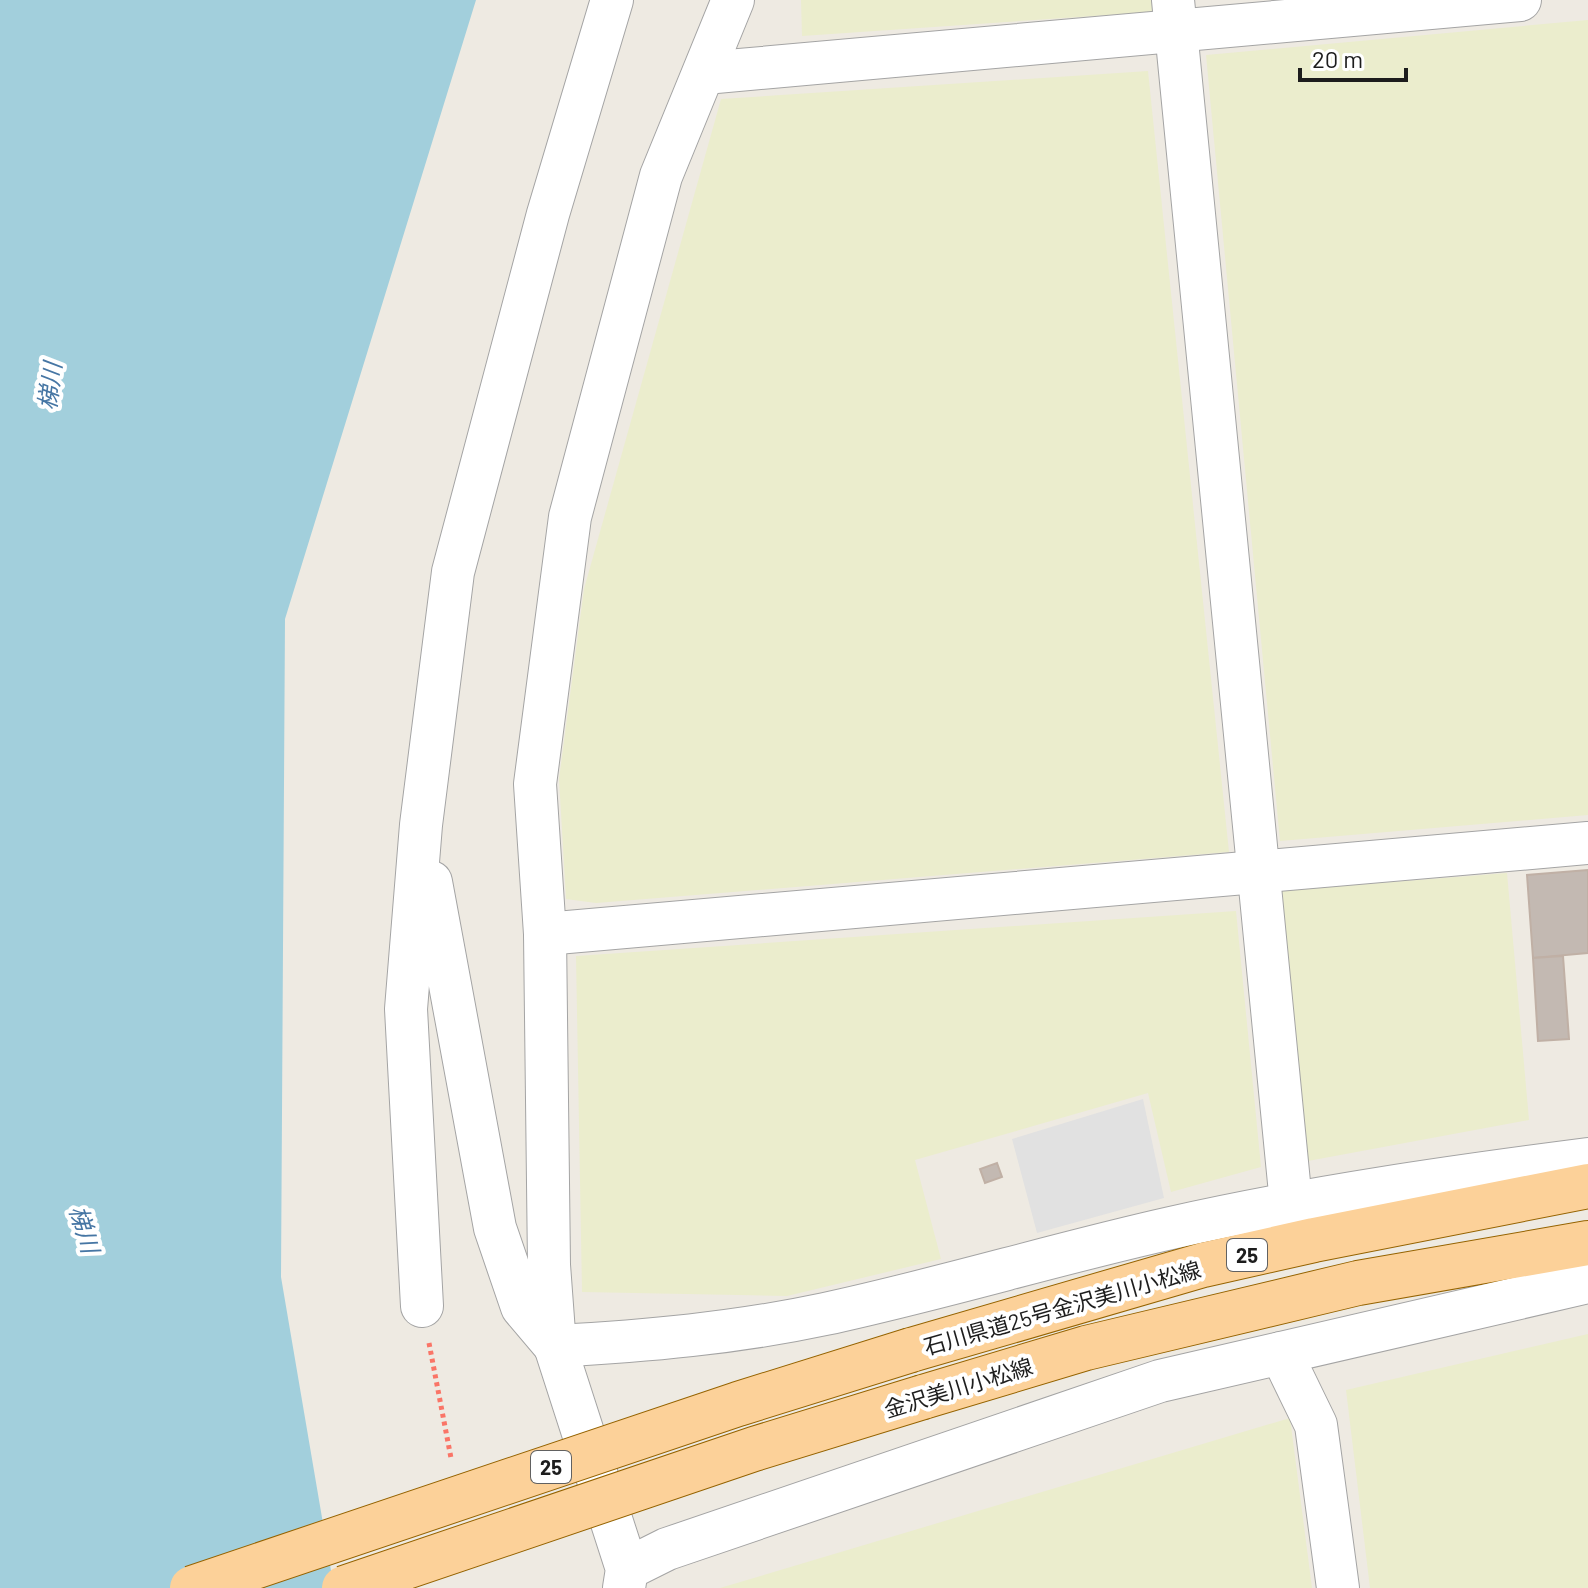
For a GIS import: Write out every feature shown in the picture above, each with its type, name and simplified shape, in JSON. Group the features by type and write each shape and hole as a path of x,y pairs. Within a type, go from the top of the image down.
{"main road":[{"name":"石川県道25号金沢美川小松線","path":"192,1588 738,1404 1203,1265 1588,1186"},
{"name":"金沢美川小松線","path":"344,1588 754,1449 1086,1348 1358,1283 1588,1243"}],"street":[{"path":"422,1306 406,1009 421,825 453,572 548,214 612,0"},
{"path":"733,0 661,176 570,517 535,784 545,934 549,1265 555,1346 626,1578 667,1549 1160,1381 1588,1282"},
{"path":"705,73 1042,41 1175,16 1520,0"},
{"path":"1175,16 1291,1203"},
{"path":"421,825 495,1228 522,1307 555,1346"},
{"path":"545,934 1588,843"},
{"path":"555,1346 665,1340 824,1315 1167,1229 1291,1203 1588,1159"},
{"path":"1281,1353 1316,1425 1338,1588"}],"path":[{"path":"422,1306 452,1463"}],"green space":[{"path":"801,0 1152,0 1153,12 802,36"},
{"path":"1588,20 1588,815 1280,841 1206,55"},
{"path":"1148,71 1229,852 596,903 566,899 559,779 584,589 721,99"},
{"path":"1507,873 1529,1120 1308,1161 1278,891"},
{"path":"1236,911 1261,1167 1171,1192 1148,1093 915,1160 941,1259 787,1296 582,1292 576,956"},
{"path":"1588,1334 1588,1588 1370,1588 1346,1390"},
{"path":"1290,1418 1312,1588 720,1588"}],"shaded area":[{"path":"1143,1099 1164,1198 1037,1233 1012,1139"}],"water":[{"name":"梯川","path":"0,0 476,0 285,619 281,1277 334,1588 0,1588"}],"building":[{"path":"1588,870 1588,953 1533,958 1527,875"},
{"path":"1563,956 1569,1039 1538,1041 1533,958"},
{"path":"997,1163 1002,1177 985,1183 980,1169"}]}
